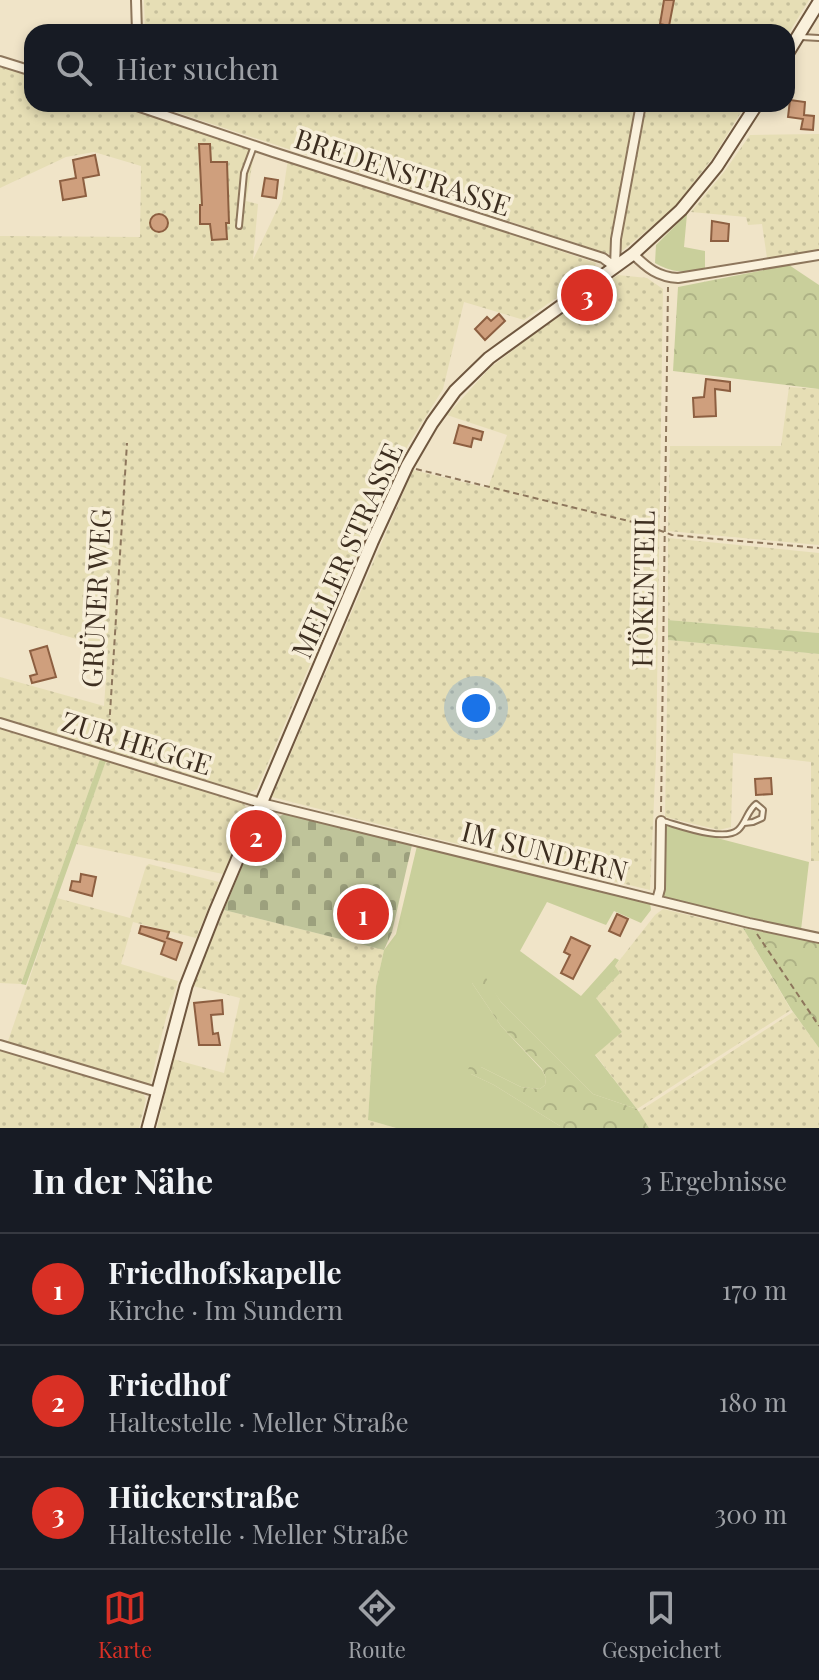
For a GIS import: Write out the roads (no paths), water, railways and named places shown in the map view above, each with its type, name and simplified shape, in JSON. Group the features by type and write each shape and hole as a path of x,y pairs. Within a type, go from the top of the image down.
{"main road":[{"path":"795,40 819,2"},
{"name":"MELLER STRASSE","path":"148,1128 186,986 372,542 407,466 432,423 455,391 489,358 633,254 681,210 717,166 752,112"}],"street":[{"path":"136,0 137,24"},
{"path":"0,61 24,68"},
{"name":"BREDENSTRASSE","path":"156,112 603,258 615,267"},
{"path":"615,267 616,239 640,112"},
{"path":"633,254 656,274 678,278 819,255"},
{"name":"ZUR HEGGE","path":"0,723 261,803"},
{"name":"IM SUNDERN","path":"261,803 819,938"},
{"path":"657,900 660,889 661,821"},
{"path":"0,1045 157,1092"}],"lane":[{"path":"797,37 819,38"},
{"path":"239,226 244,173 254,146"},
{"path":"661,821 722,836 742,828 744,823 753,806 756,804 763,810 762,818 744,823"}],"place":[{"name":"Hückerstraße","path":"587,295"},
{"name":"Friedhof","path":"256,836"},
{"name":"Friedhofskapelle","path":"363,914"}]}
